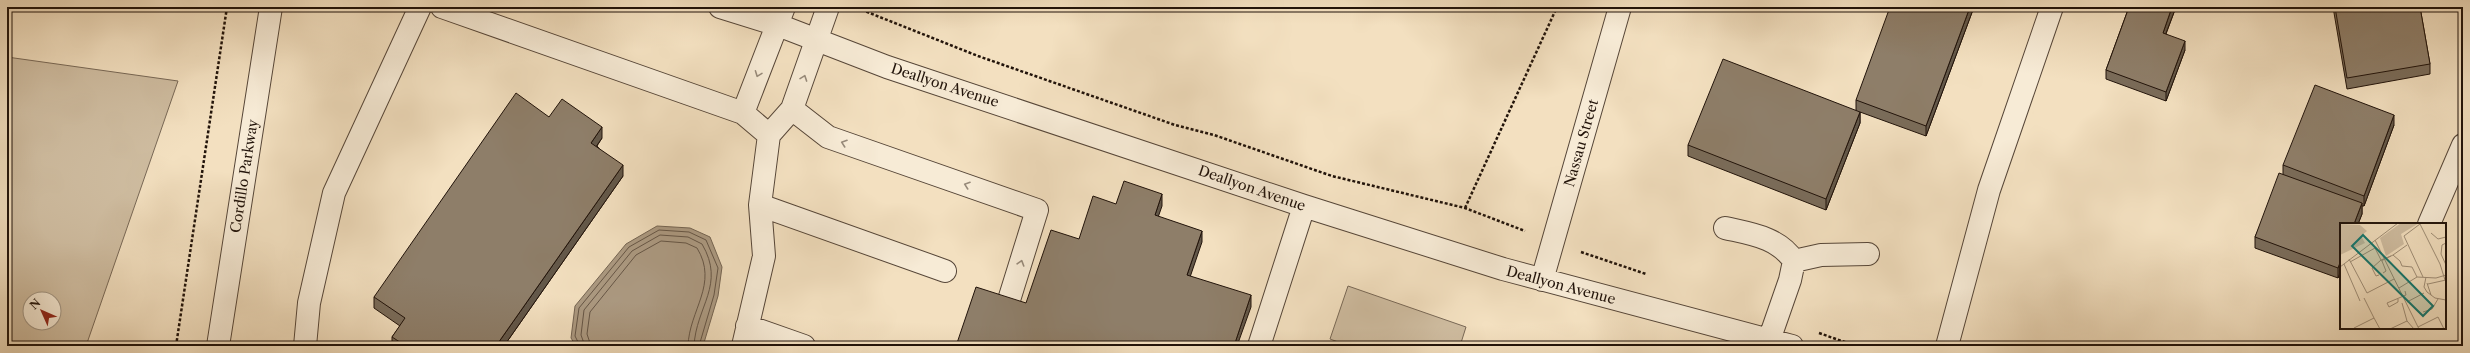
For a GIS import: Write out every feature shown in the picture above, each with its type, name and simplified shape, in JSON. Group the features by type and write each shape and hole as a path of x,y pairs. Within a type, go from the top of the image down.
{"street":[{"name":"Cordillo Parkway","path":"218,346 271,7"},
{"path":"305,346 309,304 334,193 420,7"},
{"path":"442,7 743,113 769,135"},
{"name":"Deallyon Avenue","path":"720,7 781,16 818,40 887,67 1304,206 1542,280 1768,343 1792,346"},
{"path":"804,346 745,336 764,256 760,204 769,135 792,109 818,40 828,7"},
{"name":"Nassau Street","path":"1542,280 1620,7"},
{"path":"1947,346 1989,190 2052,7"},
{"path":"743,113 781,16"},
{"path":"792,109 828,137 1037,210 1009,300"},
{"path":"2429,223 2463,145"},
{"path":"760,204 945,271"},
{"path":"1260,346 1304,206"},
{"path":"1725,228 1765,237 1787,251 1794,261"},
{"path":"1794,261 1821,255 1868,254"},
{"path":"1768,343 1794,261"}],"path":[{"path":"176,346 227,7"},
{"path":"855,7 978,56 1175,125 1214,135 1332,176 1465,208 1649,275"},
{"path":"1465,208 1558,7"},
{"path":"1777,318 1856,346"}],"shaded area":[{"path":"7,57 178,81 86,346 7,346"},
{"path":"1348,286 1466,327 1460,346 1349,346 1330,339"}],"water":[{"path":"657,226 690,228 710,237 722,267 718,296 703,346 576,346 571,338 575,306 626,244"}],"building":[{"path":"1890,7 1970,7 1926,126 1856,100"},
{"path":"2129,7 2172,7 2163,33 2185,41 2166,92 2106,70"},
{"path":"2335,7 2420,7 2430,64 2347,78"},
{"path":"1723,59 1860,112 1826,199 1688,145"},
{"path":"2315,85 2394,115 2364,196 2283,165"},
{"path":"516,93 549,117 562,99 602,127 591,143 623,165 496,346 406,346 392,337 405,318 374,297"},
{"path":"2279,173 2362,203 2354,223 2340,223 2340,263 2338,268 2255,237"},
{"path":"1124,181 1162,194 1155,215 1202,231 1187,275 1251,295 1234,346 956,346 976,287 1026,303 1051,230 1079,239 1093,196 1116,204"}]}
